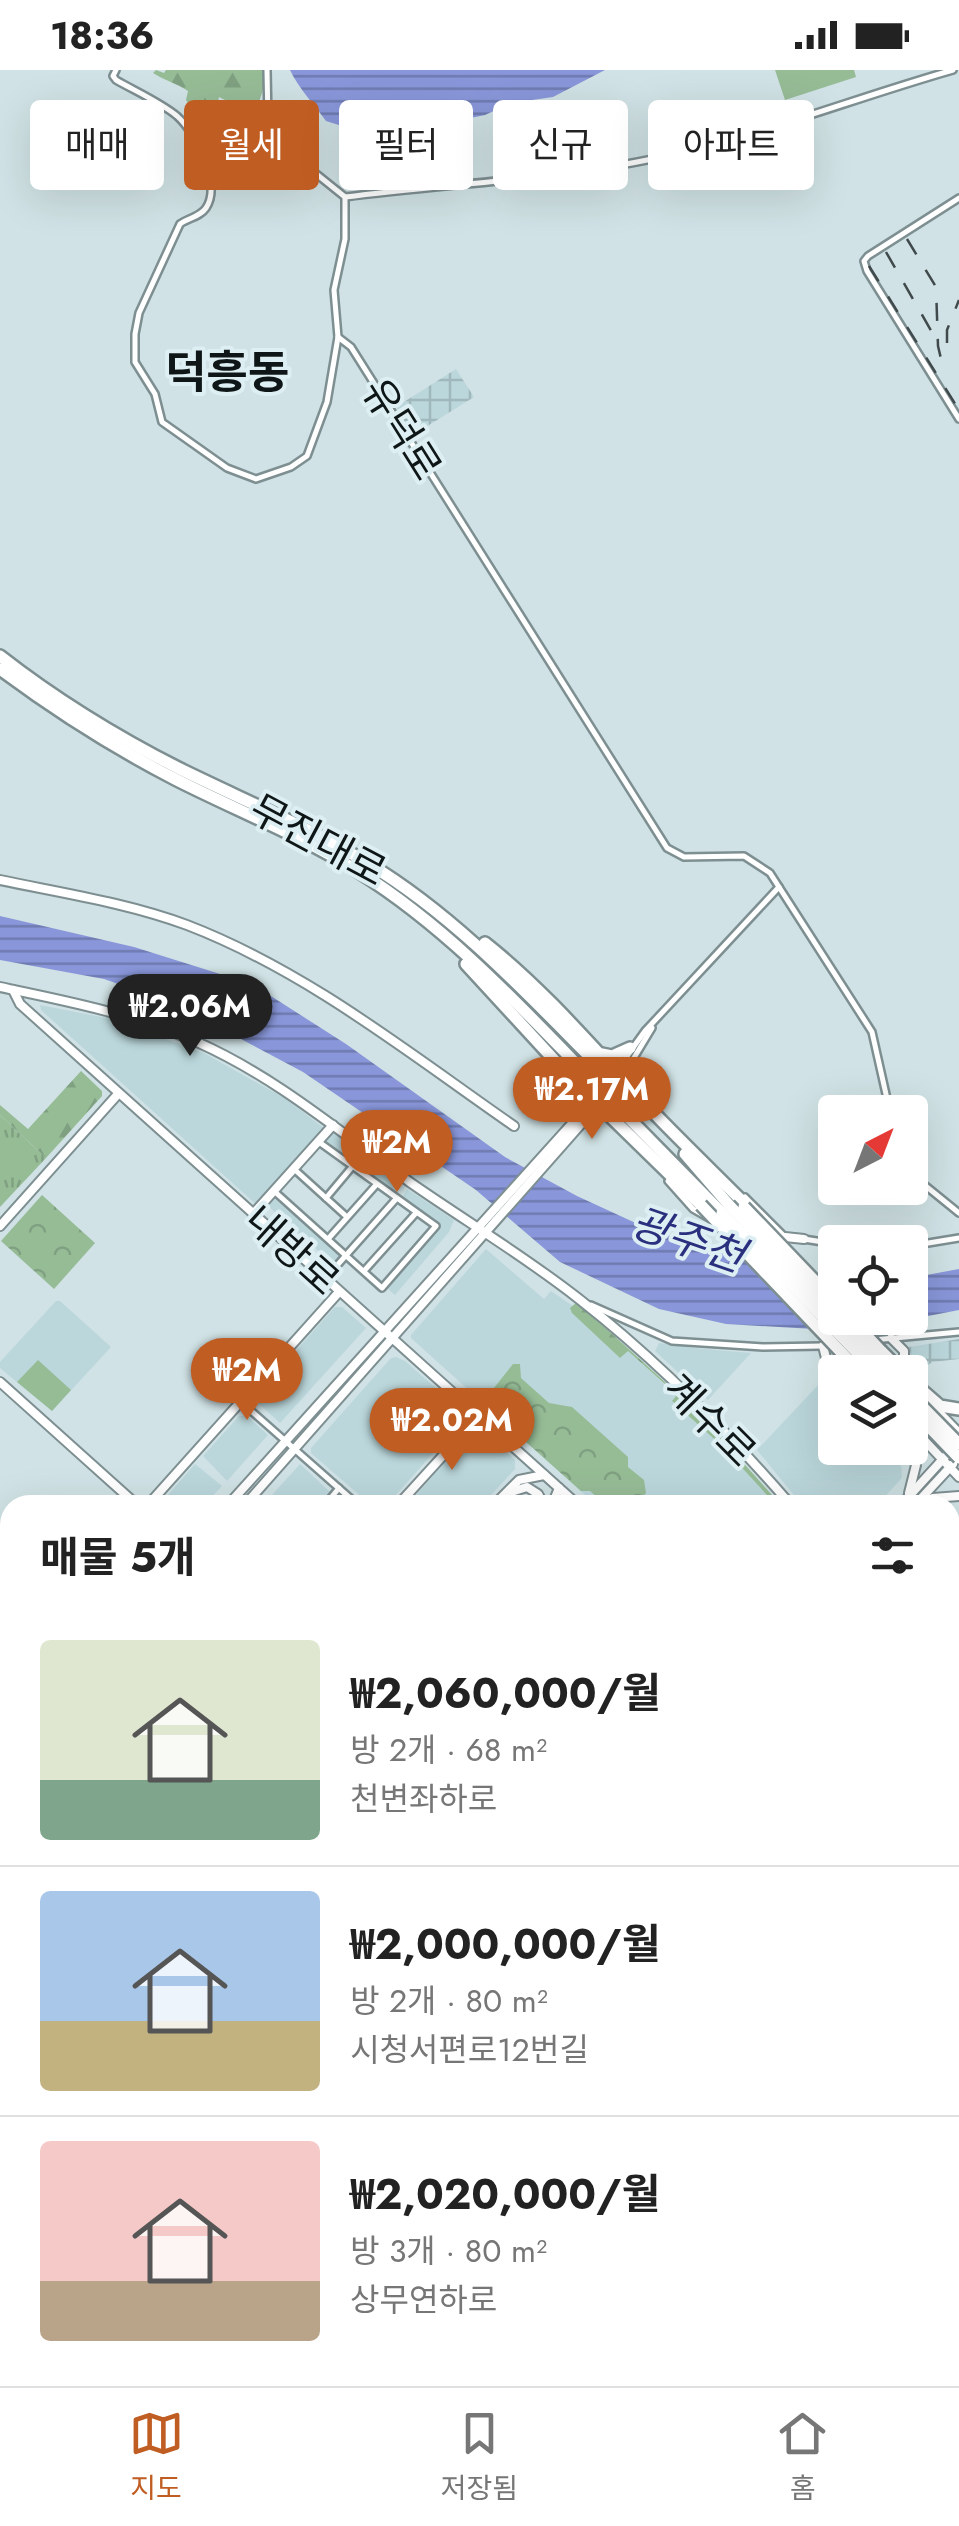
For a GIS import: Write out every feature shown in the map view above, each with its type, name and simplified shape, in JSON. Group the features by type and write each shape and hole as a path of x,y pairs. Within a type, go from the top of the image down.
{"highway":[{"name":"무진대로","path":"0,656 58,698 141,748 329,841 420,899 494,960 602,1069 626,1081"},
{"name":"무진대로","path":"0,669 125,752 357,871 438,930 497,984 592,1080 599,1104"},
{"path":"420,899 441,909 507,960 602,1054 694,1164 721,1212 818,1301"},
{"path":"438,930 568,1075 862,1355"},
{"path":"602,1054 612,1056 630,1048"},
{"path":"568,1075 576,1097 578,1120"},
{"path":"626,1081 744,1207"},
{"path":"599,1104 664,1155 863,1355"},
{"path":"664,1155 702,1204"},
{"path":"694,1164 744,1207 818,1284"},
{"path":"850,1335 865,1355"},
{"path":"928,1392 946,1405 959,1408"},
{"path":"928,1395 940,1406 959,1408"},
{"path":"928,1402 959,1442"},
{"path":"928,1429 956,1461"}],"street":[{"path":"116,70 116,80 178,117 184,127"},
{"path":"268,70 268,100"},
{"path":"319,176 345,197 532,176 689,151 953,70"},
{"path":"211,190 202,214 180,224 137,323 135,362 155,394 162,422 244,476 256,480 292,468 310,452 326,402 338,337"},
{"name":"유덕로","path":"345,197 346,239 334,290 338,337 354,352 667,848 684,857 744,856 766,870 779,887 868,1025 886,1095"},
{"path":"959,198 864,261 866,271 959,419"},
{"path":"0,880 157,916 225,941 339,1005 514,1126"},
{"path":"626,1081 630,1048 779,887"},
{"name":"계수로","path":"0,987 118,1013 201,1044 262,1075 483,1227 580,1300 732,1437 782,1495"},
{"name":"내방로","path":"13,990 20,1004 118,1094 566,1495"},
{"path":"35,1018 33,1006 44,996"},
{"path":"551,1153 578,1120 626,1081 653,1025"},
{"path":"626,1081 785,1237"},
{"path":"0,1226 118,1094"},
{"path":"237,1495 383,1330 599,1104"},
{"path":"599,1104 693,1209 721,1212 785,1237 818,1241"},
{"path":"253,1214 333,1125"},
{"path":"319,1142 436,1226 382,1288"},
{"path":"326,1198 352,1167"},
{"path":"294,1169 347,1218"},
{"path":"328,1239 376,1185"},
{"path":"928,1188 959,1214"},
{"path":"274,1190 392,1296"},
{"path":"325,1279 396,1199"},
{"path":"364,1271 416,1213"},
{"path":"254,1495 392,1338 483,1227"},
{"path":"928,1243 959,1238"},
{"path":"157,1495 340,1292"},
{"path":"580,1300 672,1341 823,1346 959,1332"},
{"path":"891,1338 905,1355"},
{"path":"823,1346 825,1355"},
{"path":"0,1382 126,1495"},
{"path":"928,1401 959,1433"},
{"path":"241,1402 347,1495"},
{"path":"928,1430 933,1430 937,1412"},
{"path":"407,1495 479,1416"},
{"path":"916,1495 959,1442"},
{"path":"928,1446 943,1460 956,1461"},
{"path":"506,1492 526,1459"},
{"path":"956,1461 959,1476"},
{"path":"919,1495 956,1461"},
{"path":"911,1495 916,1465"},
{"path":"503,1495 519,1480 544,1475"},
{"path":"506,1492 527,1487 539,1495"},
{"path":"333,1495 339,1488"},
{"path":"554,1495 559,1488"}],"shaded area":[{"path":"456,369 474,397 413,435 396,407"},
{"path":"40,1005 107,1018 204,1053 286,1099 325,1129 258,1206"},
{"path":"333,1133 402,1183 397,1193 324,1144"},
{"path":"407,1189 454,1220 449,1232 395,1295 388,1284 440,1226 401,1200"},
{"path":"272,1197 340,1254 334,1265 266,1204"},
{"path":"486,1249 544,1299 551,1291 573,1306 620,1358 627,1350 677,1396 673,1402 723,1447 767,1495 585,1495 411,1335"},
{"path":"56,1301 111,1347 52,1411 0,1368 0,1362"},
{"path":"335,1307 342,1307 366,1328 280,1423 256,1401 256,1395"},
{"path":"959,1339 959,1359 928,1365 928,1355 911,1355 909,1347"},
{"path":"659,1343 751,1353 708,1400 655,1351"},
{"path":"391,1358 405,1361 461,1410 464,1418 396,1495 359,1495 311,1453 311,1448"},
{"path":"818,1385 818,1465 901,1465 902,1478 886,1495 794,1495 757,1450"},
{"path":"239,1416 247,1416 268,1435 227,1481 203,1456"},
{"path":"480,1429 515,1460 515,1469 491,1495 416,1495 474,1430"},
{"path":"195,1464 222,1486 213,1495 168,1495"},
{"path":"300,1464 330,1492 327,1495 272,1495"}],"green space":[{"path":"262,70 264,78 259,100 219,97 186,100 188,91 153,73"},
{"path":"775,70 854,70 856,77 785,100"},
{"path":"81,1071 102,1091 102,1096 46,1158 0,1115 0,1105 28,1129"},
{"path":"0,1115 46,1158 0,1207"},
{"path":"42,1195 95,1243 54,1289 1,1241"},
{"path":"577,1302 699,1413 772,1495 767,1495 723,1447 672,1401 677,1395 628,1351 620,1358 570,1308"},
{"path":"38,1360 71,1390 52,1411 17,1382"},
{"path":"513,1364 520,1364 521,1378 549,1403 572,1407 628,1457 628,1467 644,1480 646,1493 595,1495 581,1491 482,1403"}],"water":[{"path":"290,70 605,70 553,97 493,100 493,111 473,117 473,100 339,100 339,125 326,121 319,112 319,100 310,100"},
{"path":"0,916 134,947 252,984 346,1044 505,1157 577,1196 653,1231 818,1274 818,1329 726,1324 659,1309 560,1262 476,1190 303,1072 211,1023 159,998 104,979 0,960"},
{"path":"959,1269 959,1310 928,1316 928,1275"}],"railway":[{"path":"907,239 936,287 942,363"},
{"path":"886,252 933,334"},
{"path":"869,266 959,410"},
{"path":"947,343 947,330 959,300"}],"district":[{"name":"덕흥동","path":"227,372"}],"water label":[{"name":"광주천","path":"688,1239"}]}
